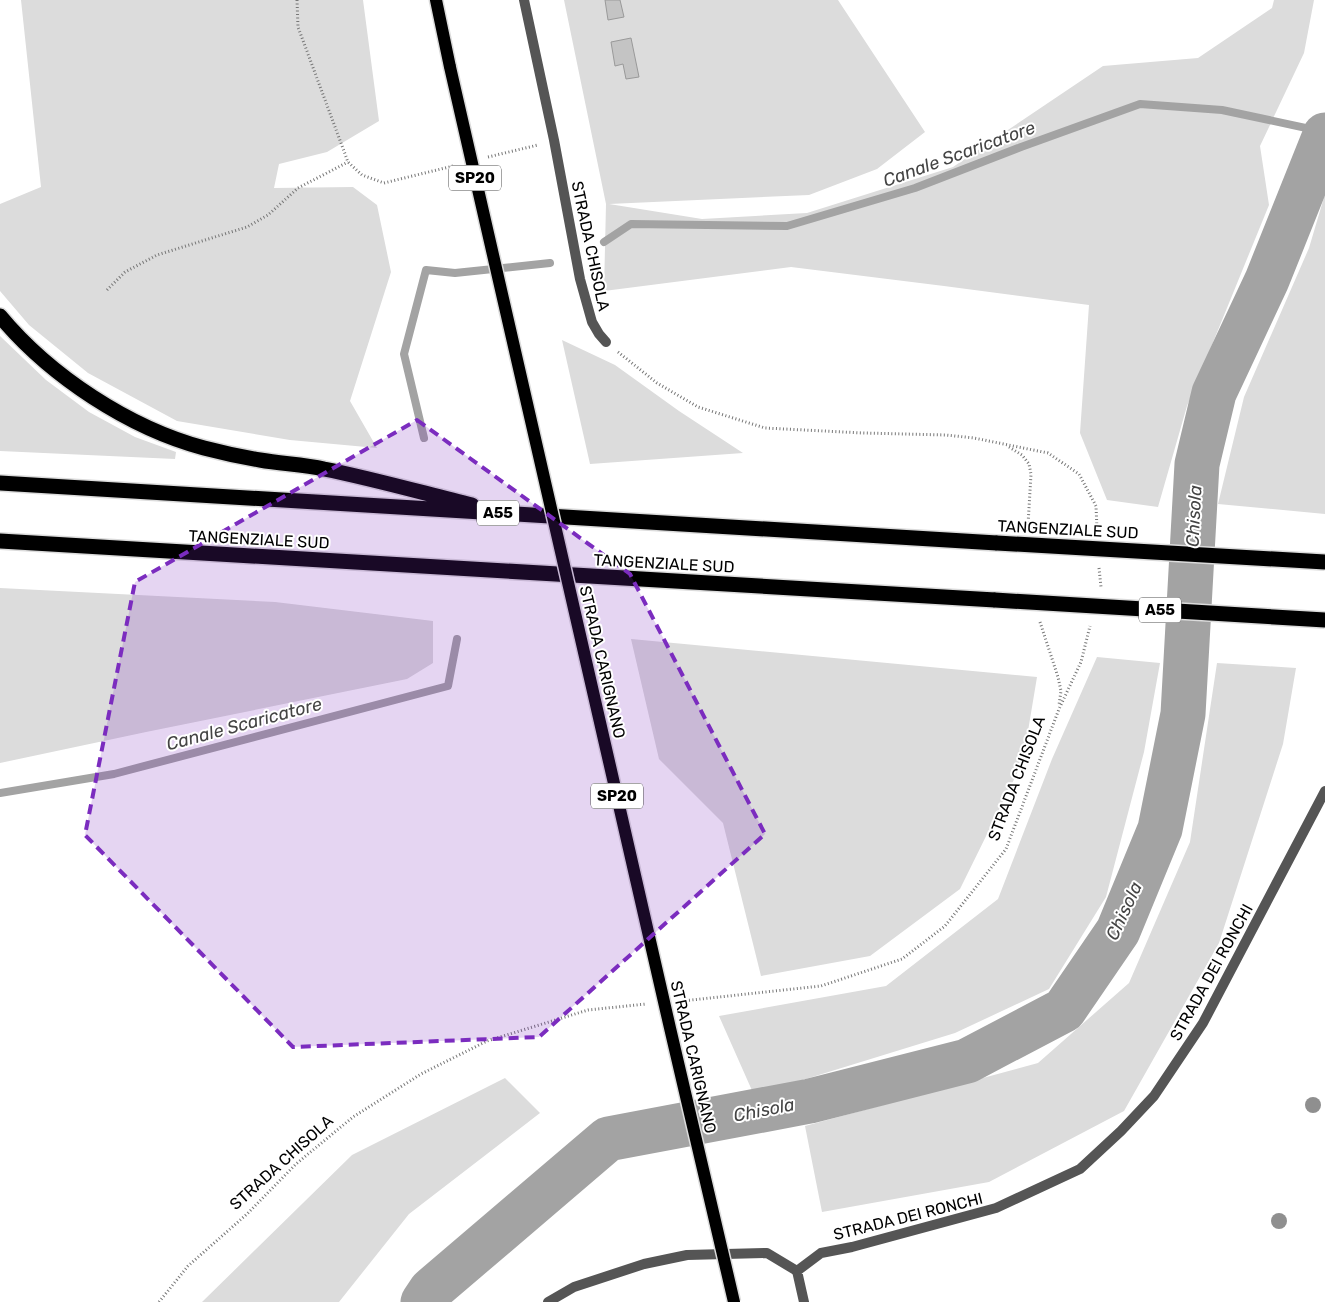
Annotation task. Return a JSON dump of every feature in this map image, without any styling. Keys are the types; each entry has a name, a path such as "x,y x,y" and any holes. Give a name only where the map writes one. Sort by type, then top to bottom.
{"highway":[{"path":"0,316 35,354 74,384 111,409 156,432 204,448 260,460 323,468 510,514"},
{"name":"TANGENZIALE SUD","path":"0,483 1325,562"},
{"name":"TANGENZIALE SUD","path":"0,541 1325,620"}],"main road":[{"name":"STRADA CARIGNANO","path":"436,0 734,1302"}],"street":[{"name":"STRADA CHISOLA","path":"524,0 554,140 580,279 592,322 606,342"},
{"name":"STRADA DEI RONCHI","path":"797,1271 821,1253 852,1247 996,1208 1080,1169 1087,1163 1122,1131 1154,1096 1203,1023 1325,791"},
{"path":"548,1302 574,1287 644,1264 686,1255 767,1253 797,1271 804,1302"}],"path":[{"path":"297,0 298,27 348,162 362,175 384,183 461,164"},
{"path":"480,159 554,140"},
{"path":"107,290 125,272 157,255 247,227 268,215 298,188 348,162"},
{"path":"606,342 657,383 698,407 765,428 946,435 974,438 1006,445 1022,455 1029,464 1031,474 1028,526"},
{"name":"STRADA CHISOLA","path":"673,1001 821,986 902,959 945,926 1006,849 1059,708 1060,691 1058,677 1040,620"},
{"name":"STRADA CHISOLA","path":"159,1302 188,1266 246,1214 296,1164 353,1118 422,1074 487,1041 542,1024 588,1010 654,1003"}],"highlighted area":[{"path":"417,420 630,574 765,834 539,1037 293,1047 85,835 135,582"}],"shaded area":[{"path":"21,0 363,0 379,121 327,152 279,164 274,188 353,187 377,205 391,272 350,401 377,448 290,440 177,421 88,373 29,325 0,291 0,204 41,187"},
{"path":"564,0 838,0 925,132 877,169 809,195 609,204 702,219 807,213 953,167 1103,66 1198,58 1272,8 1274,0 1314,0 1304,53 1260,146 1269,205 1187,406 1158,507 1107,500 1080,433 1089,305 791,267 604,291 606,204"},
{"path":"1325,194 1325,514 1218,504 1244,397 1309,248"},
{"path":"0,336 46,380 89,412 135,437 176,452 175,459 0,451"},
{"path":"562,340 615,365 679,411 743,453 590,464"},
{"path":"0,588 275,602 433,621 433,663 407,679 0,763"},
{"path":"631,639 1037,677 1023,761 960,889 870,956 761,976 723,823 659,759"},
{"path":"1097,657 1160,663 1144,752 1106,897 1049,989 955,1033 754,1095 719,1016 886,986 998,899 1052,759"},
{"path":"1217,663 1296,668 1283,744 1219,943 1124,1111 989,1182 822,1212 805,1126 1038,1063 1129,983 1190,842"},
{"path":"505,1078 540,1113 409,1214 339,1302 202,1302 352,1155"}],"building":[{"path":"605,0 620,0 624,17 608,20"},
{"path":"631,38 639,77 626,79 623,64 615,66 611,42"}],"waterway":[{"name":"Canale Scaricatore","path":"604,242 631,224 787,226 915,188 1140,104 1222,110 1325,132"},
{"name":"Chisola","path":"423,1302 431,1290 608,1139 810,1101 967,1061 1064,1010 1118,931 1160,829 1183,714 1197,464 1214,393 1267,280 1325,135"},
{"name":"Canale Scaricatore","path":"424,438 404,354 426,270 455,273 550,263"},
{"name":"Canale Scaricatore","path":"0,793 114,774 448,686 457,639"}]}
